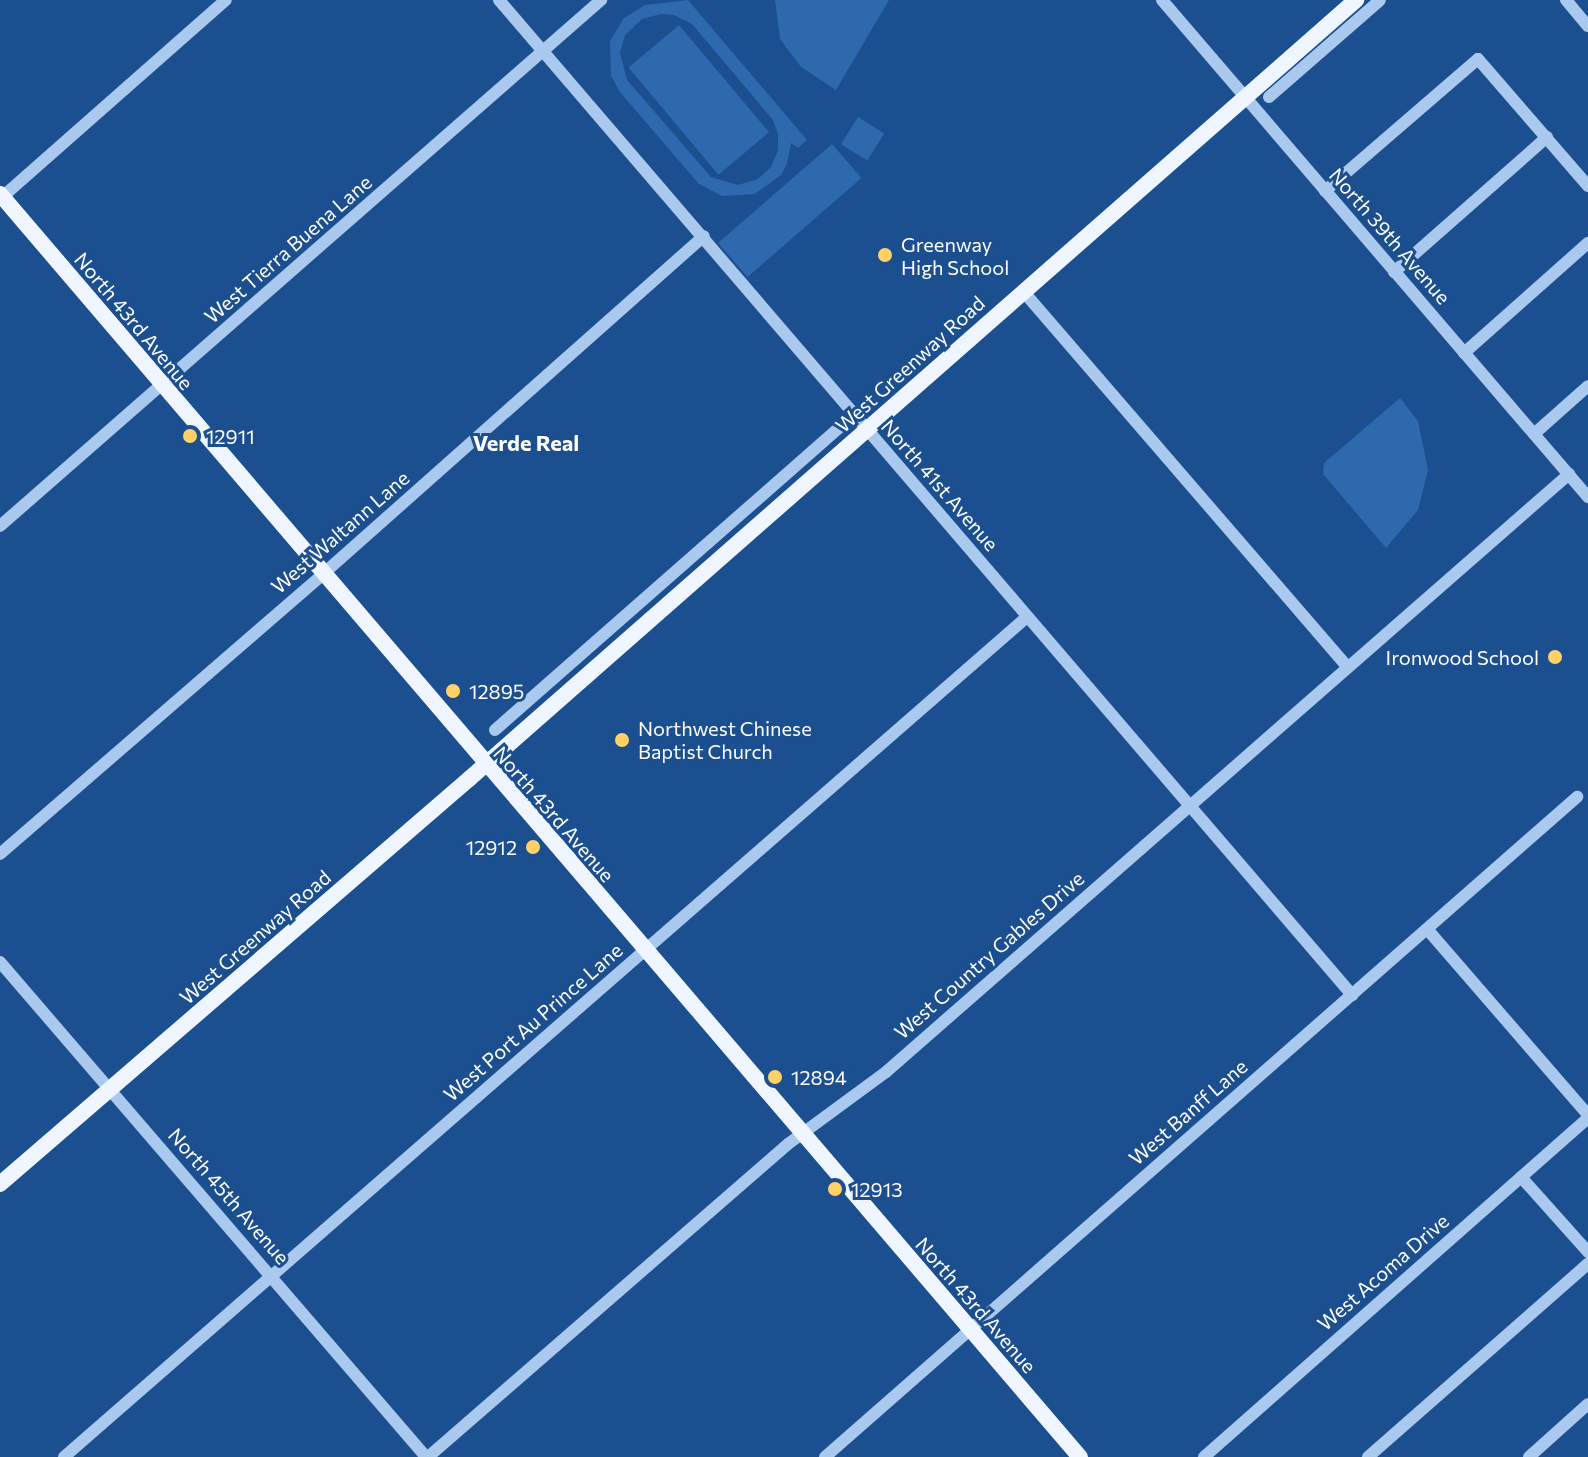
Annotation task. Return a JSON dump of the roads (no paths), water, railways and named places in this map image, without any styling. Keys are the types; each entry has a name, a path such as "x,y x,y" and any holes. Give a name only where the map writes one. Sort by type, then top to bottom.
{"main road":[{"name":"West Greenway Road","path":"0,1184 536,720 1244,98 1354,9"},
{"name":"North 43rd Avenue","path":"1,197 484,765 1080,1457"}],"street":[{"path":"1,197 226,0"},
{"name":"North 41st Avenue","path":"499,0 1352,995"},
{"name":"West Tierra Buena Lane","path":"0,526 601,0"},
{"name":"North 39th Avenue","path":"1162,0 1588,497"},
{"name":"West Greenway Road","path":"1269,97 1354,9 1380,0"},
{"path":"1566,0 1588,26"},
{"path":"1325,191 1478,59 1588,186"},
{"path":"1394,272 1547,137"},
{"name":"West Waltann Lane","path":"0,854 323,574 704,236"},
{"path":"1464,353 1588,243"},
{"path":"1023,291 1347,667"},
{"path":"1534,434 1588,386"},
{"name":"West Greenway Road","path":"495,730 854,415"},
{"name":"West Country Gables Drive","path":"427,1457 802,1134 886,1072 1569,474"},
{"name":"West Port Au Prince Lane","path":"64,1457 1027,617"},
{"path":"522,706 536,720"},
{"name":"West Banff Lane","path":"825,1457 1577,797"},
{"path":"1427,929 1588,1116"},
{"name":"North 45th Avenue","path":"0,962 427,1457"},
{"name":"West Acoma Drive","path":"1204,1457 1588,1116"},
{"path":"1521,1177 1588,1252"},
{"path":"1368,1457 1588,1264"},
{"path":"1529,1457 1588,1404"}],"place":[{"name":"Greenway High School","path":"885,255"},
{"name":"12911","path":"190,436"},
{"name":"Ironwood School","path":"1555,657"},
{"name":"12895","path":"453,691"},
{"name":"Northwest Chinese Baptist Church","path":"622,740"},
{"name":"12912","path":"533,847"},
{"name":"12894","path":"775,1077"},
{"name":"12913","path":"835,1189"}],"district":[{"name":"Verde Real","path":"526,443"}]}
